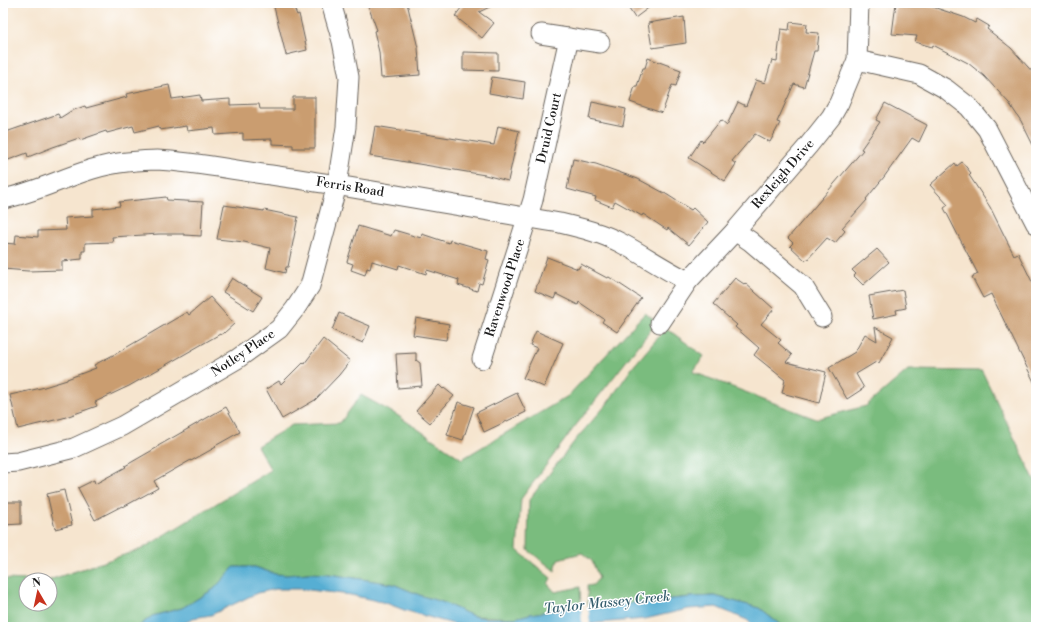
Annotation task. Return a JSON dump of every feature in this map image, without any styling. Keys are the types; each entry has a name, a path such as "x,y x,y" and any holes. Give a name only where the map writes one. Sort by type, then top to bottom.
{"street":[{"name":"Notley Place","path":"3,463 18,462 74,448 122,426 237,359 279,329 310,286 337,185 346,127 349,77 342,41 331,3"},
{"name":"Rexleigh Drive","path":"660,323 688,281 735,231 831,117 839,103 857,60 859,3"},
{"path":"541,34 600,43"},
{"name":"Druid Court","path":"528,218 569,38"},
{"path":"857,60 919,74 946,89 969,107 987,129 1036,224"},
{"name":"Ferris Road","path":"3,198 97,168 125,162 156,160 188,163 337,185 560,223 592,231 620,242 664,269 688,281"},
{"name":"Ravenwood Place","path":"482,359 528,218"},
{"path":"735,231 750,241 803,286 822,317"}],"green space":[{"path":"645,313 657,322 573,429 521,499 517,550 551,578 548,584 555,592 580,587 581,607 530,614 515,618 473,616 442,602 422,596 393,584 329,574 308,573 287,575 275,574 255,567 235,567 214,589 182,608 152,616 138,627 3,627 3,579 18,580 18,612 58,612 58,577 142,549 271,470 257,446 292,425 340,423 361,395 397,415 462,459 568,396"},
{"path":"666,328 704,356 693,372 816,419 866,406 908,370 982,371 1036,483 1036,627 783,627 759,608 715,596 588,606 587,586 593,585 599,578 592,561 582,553 558,559 555,571 528,550 529,500 577,438 607,404 632,368"}],"water":[{"path":"234,567 255,567 275,574 287,575 308,573 329,574 393,584 422,596 442,602 473,616 486,618 515,618 530,614 585,606 603,606 715,596 759,608 783,627 754,627 747,620 716,607 688,609 645,619 586,624 579,626 484,627 453,624 404,610 386,603 351,595 301,589 276,589 257,593 211,615 193,618 178,627 138,627 152,616 182,608 214,589"}],"pier":[{"path":"588,604 590,626 582,627 581,605"}],"building":[{"path":"273,3 292,3 297,15 299,14 307,50 286,55"},
{"path":"367,3 407,3 418,48 420,75 381,78 379,52 374,31 377,30"},
{"path":"465,3 498,3 479,12 494,23 482,38 455,16"},
{"path":"625,3 655,3 635,18"},
{"path":"896,3 921,3 963,17 975,23 977,19 989,26 987,29 1011,48 1036,76 1036,151 1021,121 1009,103 984,76 968,63 933,45 932,47 915,42 917,36 892,34"},
{"path":"684,17 686,43 652,48 648,23"},
{"path":"790,22 807,24 806,32 819,33 817,51 814,51 804,87 794,84 777,122 780,123 770,142 755,134 732,161 736,164 725,181 689,158 701,140 703,142 721,120 727,125 738,102 746,106 756,80 765,83 772,60 777,61 781,29 789,30"},
{"path":"463,52 498,53 498,71 463,70"},
{"path":"648,58 681,70 676,86 672,85 662,113 630,102 635,86 637,86"},
{"path":"492,77 525,82 523,99 489,93"},
{"path":"169,85 172,99 200,95 201,101 230,99 230,105 259,104 260,109 293,109 293,97 315,97 315,148 293,148 293,145 272,144 272,139 243,140 243,133 215,135 214,128 187,131 186,126 160,130 159,126 135,132 133,126 107,133 106,131 80,140 79,138 28,157 27,153 3,162 3,133 58,114 60,118 71,111 85,106 86,108 127,97 126,94"},
{"path":"592,102 626,109 623,126 589,119"},
{"path":"885,103 927,125 919,142 912,138 866,199 867,200 842,228 845,231 835,243 827,238 806,261 790,246 793,243 788,238 863,150 861,149 880,122 876,120"},
{"path":"375,126 494,145 498,126 519,131 508,181 485,175 370,156"},
{"path":"573,159 596,164 638,179 691,210 693,208 708,222 689,245 668,228 667,230 643,214 642,216 615,201 612,207 595,200 596,197 567,189"},
{"path":"962,162 971,173 969,175 990,207 1014,255 1018,253 1036,290 1036,386 991,294 983,298 972,277 978,274 944,208 948,205 930,185 955,163 957,166"},
{"path":"166,197 167,200 203,202 201,236 159,234 112,237 113,242 85,243 85,251 82,251 82,259 62,261 62,270 28,271 3,269 3,243 15,244 16,235 38,237 38,231 66,230 65,218 93,216 93,209 120,206 119,202"},
{"path":"224,205 264,210 298,217 288,267 286,267 285,273 266,268 270,248 244,242 217,239"},
{"path":"358,226 391,236 394,230 421,238 422,234 449,243 450,240 488,251 486,259 489,260 482,284 479,283 477,291 458,285 459,280 427,270 426,274 399,265 398,269 372,261 370,269 367,268 365,275 351,270 353,264 347,262"},
{"path":"877,249 889,262 863,285 854,276 856,274 852,270"},
{"path":"547,257 578,269 581,264 607,278 609,277 641,298 617,332 602,322 604,319 579,302 578,305 556,294 554,299 535,291"},
{"path":"232,278 262,297 253,311 223,292"},
{"path":"735,278 744,284 745,283 774,309 761,324 781,340 778,343 792,355 786,362 826,372 819,403 782,393 785,380 754,355 759,348 735,327 737,325 713,304"},
{"path":"903,290 906,308 896,310 897,314 873,319 869,296"},
{"path":"210,297 234,324 224,333 129,386 95,402 97,406 63,418 18,429 10,395 67,380 96,368 94,365 187,312 189,315"},
{"path":"339,313 370,326 363,343 332,330"},
{"path":"416,318 449,324 446,340 413,335"},
{"path":"875,327 893,337 879,363 876,362 856,374 864,388 847,399 829,368 855,352 865,334 877,341"},
{"path":"536,331 563,343 544,387 523,378 537,348 530,345"},
{"path":"323,339 350,361 315,400 282,419 266,389 279,381 281,384 296,369 303,363 304,364"},
{"path":"416,353 416,360 420,363 422,386 398,388 396,354"},
{"path":"439,385 454,396 430,423 416,411"},
{"path":"517,393 526,412 484,432 476,413"},
{"path":"458,402 474,407 463,440 447,435"},
{"path":"226,407 240,432 154,481 158,488 95,520 78,488 94,480 95,484"},
{"path":"64,490 72,525 55,529 47,494"},
{"path":"3,502 21,502 21,524 3,525"}],"water label":[{"name":"Taylor Massey Creek","path":"607,603"}]}
